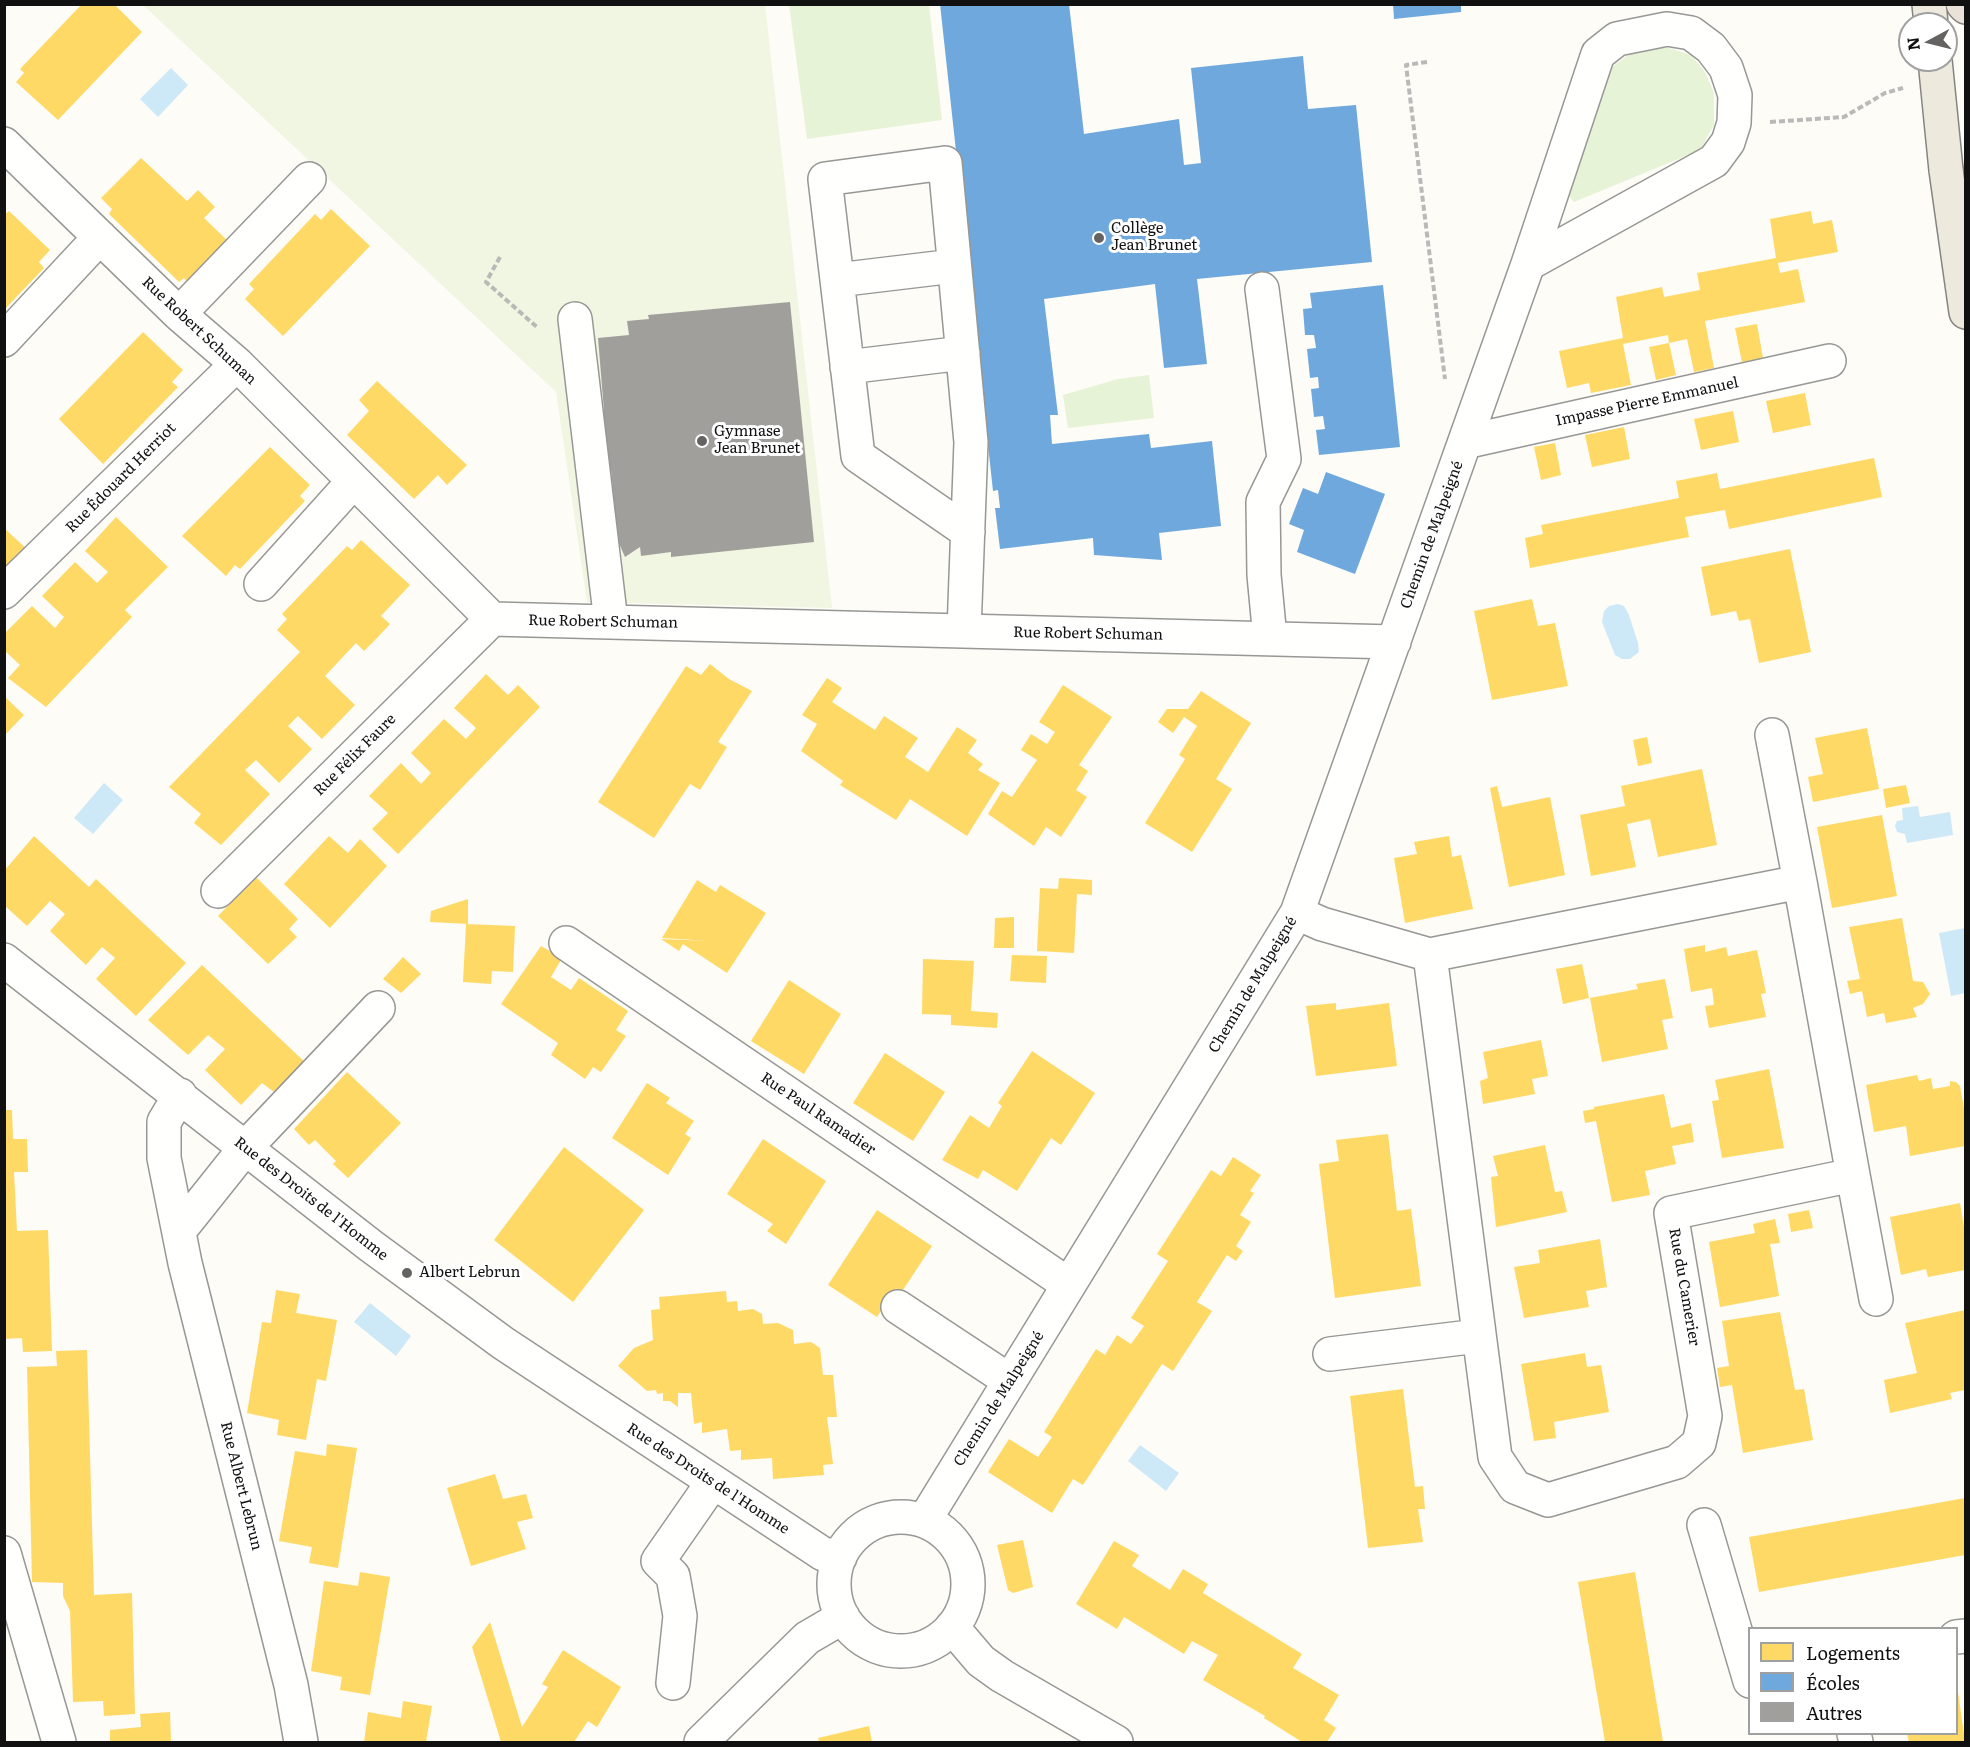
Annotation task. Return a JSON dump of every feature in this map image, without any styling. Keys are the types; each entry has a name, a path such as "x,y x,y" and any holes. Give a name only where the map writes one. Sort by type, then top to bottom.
{"main road":[{"path":"1936,72 1946,170 1965,312"}],"street":[{"name":"Chemin de Malpeigné","path":"924,1521 1297,913 1528,264 1598,54 1617,39 1667,29 1691,33 1711,48 1726,68 1734,94 1734,123 1728,142 1714,161 1528,264"},
{"name":"Rue Robert Schuman","path":"4,144 179,314 237,364 352,483 492,619 1394,642"},
{"path":"964,631 968,532 971,442 945,163 825,179 858,456 968,532"},
{"path":"179,314 309,179"},
{"path":"4,340 100,237"},
{"path":"837,280 954,266"},
{"path":"1262,290 1284,459 1263,502 1264,575 1270,638"},
{"path":"575,319 611,622"},
{"path":"848,367 963,353"},
{"name":"Impasse Pierre Emmanuel","path":"1465,442 1829,361"},
{"name":"Rue Édouard Herriot","path":"4,592 237,364"},
{"path":"261,584 352,483"},
{"name":"Rue Félix Faure","path":"218,891 492,619"},
{"path":"1772,735 1876,1299"},
{"path":"1297,913 1322,924 1430,955 1800,882"},
{"name":"Rue Paul Ramadier","path":"567,943 1069,1285"},
{"name":"Rue du Camerier","path":"1430,955 1495,1457 1515,1487 1548,1500 1677,1462 1699,1443 1705,1416 1671,1213 1853,1175"},
{"name":"Rue des Droits de l'Homme","path":"4,960 371,1246 503,1343 823,1554 840,1557"},
{"path":"179,1231 246,1147 378,1008"},
{"name":"Rue Albert Lebrun","path":"180,1095 164,1122 164,1158 179,1231 291,1685 301,1743"},
{"path":"898,1307 1010,1381"},
{"path":"1330,1354 1478,1336"},
{"path":"673,1683 680,1616 674,1576 658,1561 713,1482"},
{"path":"907,1517 924,1521 943,1532 957,1547 966,1566 968,1588 963,1609 952,1627 931,1644 904,1652 886,1650 869,1643 854,1632 843,1617 836,1598 834,1577 840,1557 848,1543 860,1531 875,1522 891,1518 907,1517"},
{"path":"1704,1525 1748,1678"},
{"path":"4,1553 59,1743"},
{"path":"701,1743 807,1638 843,1617"},
{"path":"952,1627 981,1661 1002,1676 1116,1743"}],"path":[{"path":"1426,62 1406,65 1428,256 1446,368 1444,389"},
{"path":"1734,123 1810,121 1844,117 1885,93 1907,87"},
{"path":"500,257 486,282 518,312 581,362"}],"green space":[{"path":"143,5 765,5 832,608 587,602 556,392"},
{"path":"789,5 929,5 942,120 807,139"},
{"path":"1648,48 1669,48 1691,55 1705,72 1714,93 1714,125 1700,150 1574,202 1568,195 1608,70 1628,55"},
{"path":"1149,375 1154,418 1068,428 1063,395 1118,379"}],"water":[{"path":"171,68 188,85 158,117 140,99"},
{"path":"1618,604 1624,606 1629,615 1638,643 1639,652 1630,659 1622,659 1615,655 1602,622 1604,611 1609,606"},
{"path":"104,783 123,800 93,834 74,818"},
{"path":"1918,806 1920,817 1950,812 1953,835 1907,843 1905,834 1897,832 1895,826 1897,821 1903,820 1902,808"},
{"path":"1965,928 1965,993 1951,996 1939,933"},
{"path":"370,1303 411,1336 396,1356 354,1322"},
{"path":"1140,1445 1179,1473 1166,1491 1128,1461"}],"building: Logements":[{"path":"82,4 114,4 142,32 58,120 16,82 24,73 20,69"},
{"path":"141,158 187,201 198,190 215,207 204,218 233,246 193,289 184,278 179,282 109,214 112,209 101,198"},
{"path":"331,209 370,246 283,336 245,299 254,289 249,284 315,214 321,220"},
{"path":"9,211 50,250 39,262 44,268 4,310 4,215"},
{"path":"1811,211 1813,224 1832,220 1838,252 1778,263 1780,273 1798,269 1805,302 1705,321 1714,368 1694,372 1687,339 1669,343 1668,335 1623,344 1631,385 1591,393 1589,383 1567,388 1559,351 1623,338 1616,297 1662,287 1664,297 1700,290 1697,273 1776,258 1770,219"},
{"path":"1757,324 1763,358 1742,362 1735,328"},
{"path":"143,332 183,370 172,382 178,387 103,464 59,419"},
{"path":"1669,343 1676,375 1656,380 1649,347"},
{"path":"377,381 467,465 447,485 438,475 414,499 347,435 369,411 359,400"},
{"path":"1805,393 1811,425 1773,433 1766,401"},
{"path":"1733,411 1739,442 1701,450 1694,419"},
{"path":"1624,427 1630,459 1592,467 1585,435"},
{"path":"1555,443 1561,475 1541,480 1534,447"},
{"path":"270,447 310,485 300,496 305,501 240,569 235,565 226,576 182,536"},
{"path":"1874,458 1882,497 1729,529 1725,510 1685,517 1689,537 1530,568 1525,538 1543,534 1541,525 1679,498 1676,481 1717,473 1720,489"},
{"path":"116,517 168,567 125,610 132,617 46,707 8,678 20,665 4,650 4,634 32,606 55,628 64,617 42,596 75,562 97,583 108,572 85,551"},
{"path":"4,528 30,552 4,579"},
{"path":"361,540 410,585 381,616 390,624 377,638 364,651 356,643 325,676 355,705 322,739 298,716 288,726 312,749 279,783 256,760 245,770 270,794 221,845 194,823 201,814 169,787 300,652 277,630 287,619 282,614 347,546 352,550"},
{"path":"1790,549 1811,652 1759,663 1750,619 1739,621 1736,611 1711,616 1701,567"},
{"path":"1532,599 1538,626 1555,623 1568,686 1492,700 1474,611"},
{"path":"710,664 729,679 752,691 718,742 727,747 700,790 690,784 654,838 598,802 686,666 701,675"},
{"path":"486,674 508,695 518,685 540,707 398,854 372,829 388,813 369,796 401,763 421,784 431,773 411,753 444,719 466,739 476,728 454,708"},
{"path":"827,678 842,688 832,702 875,730 884,716 918,738 905,757 928,772 957,727 977,740 968,753 983,764 978,770 1000,783 967,836 910,799 896,820 840,785 843,781 801,751 817,724 802,715"},
{"path":"1063,685 1112,717 1079,765 1088,771 1076,790 1087,797 1061,837 1046,827 1034,846 988,814 1002,791 1012,797 1037,760 1021,750 1031,734 1047,744 1055,732 1039,722"},
{"path":"1201,691 1251,723 1216,779 1232,789 1192,852 1145,823 1185,759 1179,755 1197,726 1184,717 1173,733 1158,722 1167,709 1188,709"},
{"path":"4,696 24,715 4,736"},
{"path":"1867,728 1879,789 1813,802 1808,777 1823,774 1815,738"},
{"path":"1647,737 1652,763 1638,766 1633,740"},
{"path":"1702,769 1717,845 1658,857 1650,819 1627,824 1636,867 1591,876 1580,815 1625,806 1621,786"},
{"path":"1906,785 1910,803 1886,808 1883,789"},
{"path":"1497,786 1502,807 1550,797 1565,875 1509,887 1490,788"},
{"path":"1882,815 1897,896 1832,908 1817,827"},
{"path":"34,836 89,887 96,879 186,963 136,1016 96,979 115,958 102,947 86,965 50,931 65,914 50,901 27,926 4,905 4,871"},
{"path":"329,836 348,853 360,839 387,866 330,928 284,884"},
{"path":"1449,836 1452,857 1461,855 1473,909 1405,923 1394,858 1417,854 1414,842"},
{"path":"256,877 298,919 289,929 297,937 268,964 218,916"},
{"path":"1059,878 1092,880 1092,895 1077,894 1074,953 1037,951 1040,888 1058,889"},
{"path":"697,880 716,892 720,885 766,913 727,973 683,944 679,951 661,939 710,941 662,938"},
{"path":"468,899 468,924 430,922 431,911"},
{"path":"1014,917 1014,948 994,948 995,918"},
{"path":"1902,918 1913,981 1923,982 1930,994 1923,1004 1913,1008 1917,1017 1886,1023 1884,1013 1867,1017 1862,991 1850,994 1847,981 1860,979 1849,927"},
{"path":"466,924 515,926 513,972 492,971 491,984 463,982"},
{"path":"1705,945 1705,952 1726,947 1728,956 1757,950 1766,993 1761,994 1766,1017 1709,1028 1705,1006 1714,1005 1712,988 1691,992 1684,949"},
{"path":"541,946 562,958 551,977 571,990 579,978 628,1011 616,1030 626,1036 601,1072 593,1067 585,1079 551,1055 558,1043 501,1004"},
{"path":"1012,955 1047,956 1046,983 1010,981"},
{"path":"403,957 421,974 401,993 383,979"},
{"path":"923,959 974,961 971,1011 998,1013 997,1028 951,1025 951,1015 922,1014"},
{"path":"1582,964 1589,998 1563,1004 1556,969"},
{"path":"202,965 308,1065 278,1095 262,1083 241,1105 205,1070 225,1049 208,1035 188,1055 148,1020"},
{"path":"1665,979 1673,1018 1662,1020 1668,1049 1602,1062 1590,998 1638,989 1636,984"},
{"path":"789,980 841,1014 804,1074 751,1041"},
{"path":"1336,1003 1336,1010 1389,1003 1397,1066 1316,1076 1306,1006"},
{"path":"1541,1040 1548,1076 1532,1079 1535,1094 1483,1104 1480,1081 1488,1078 1483,1052"},
{"path":"1032,1051 1095,1093 1061,1145 1051,1138 1017,1191 983,1170 978,1179 942,1160 970,1115 989,1128 1002,1106 998,1103"},
{"path":"885,1053 945,1092 913,1141 853,1103"},
{"path":"1769,1069 1784,1148 1722,1158 1712,1101 1719,1100 1715,1080"},
{"path":"347,1072 401,1123 348,1178 333,1164 336,1161 315,1140 309,1145 294,1129"},
{"path":"1917,1075 1919,1081 1931,1078 1933,1089 1950,1086 1950,1081 1960,1086 1965,1114 1965,1146 1910,1156 1906,1126 1874,1132 1866,1085"},
{"path":"647,1083 670,1098 666,1103 694,1121 685,1134 691,1138 668,1175 612,1138"},
{"path":"1664,1094 1671,1128 1691,1123 1694,1142 1672,1146 1676,1164 1645,1171 1650,1195 1612,1202 1596,1121 1585,1123 1583,1111"},
{"path":"4,1110 12,1110 13,1139 27,1139 28,1172 14,1172 17,1231 48,1230 52,1351 23,1352 22,1338 4,1339"},
{"path":"1388,1134 1397,1211 1411,1209 1421,1286 1335,1298 1319,1164 1339,1161 1336,1140"},
{"path":"763,1139 826,1181 786,1244 767,1231 773,1224 727,1194"},
{"path":"1545,1145 1555,1192 1562,1191 1567,1212 1496,1227 1491,1177 1498,1176 1493,1156"},
{"path":"564,1147 644,1210 573,1302 494,1240"},
{"path":"1233,1157 1261,1175 1250,1191 1254,1193 1240,1215 1251,1222 1236,1246 1243,1251 1236,1261 1227,1255 1197,1302 1212,1311 1173,1371 1162,1364 1083,1485 1073,1479 1052,1513 988,1472 1009,1439 1038,1457 1052,1437 1044,1432 1096,1349 1105,1355 1117,1335 1131,1344 1144,1326 1131,1318 1168,1261 1157,1254 1211,1170 1221,1176"},
{"path":"1960,1203 1965,1233 1965,1270 1928,1277 1926,1269 1901,1275 1890,1217"},
{"path":"877,1210 932,1246 901,1293 895,1289 877,1317 828,1285"},
{"path":"1809,1210 1813,1228 1791,1232 1788,1214"},
{"path":"1775,1219 1780,1243 1770,1244 1779,1296 1720,1307 1709,1242 1755,1233 1753,1224"},
{"path":"1600,1239 1607,1287 1586,1291 1589,1307 1524,1318 1514,1267 1540,1263 1538,1250"},
{"path":"276,1290 300,1294 296,1313 337,1320 326,1381 317,1379 306,1440 277,1435 279,1420 247,1413 262,1322 271,1323"},
{"path":"726,1291 727,1302 737,1301 738,1311 753,1309 762,1314 763,1324 778,1323 793,1330 794,1344 811,1342 820,1348 823,1375 833,1375 837,1417 827,1417 833,1464 823,1465 824,1475 773,1479 772,1458 741,1460 741,1450 730,1451 727,1429 702,1433 702,1422 694,1424 691,1393 678,1393 678,1407 670,1401 663,1401 663,1393 657,1394 656,1390 647,1391 618,1366 634,1348 653,1340 651,1310 660,1309 659,1297"},
{"path":"1965,1310 1965,1390 1950,1393 1952,1399 1890,1413 1884,1380 1917,1373 1905,1323"},
{"path":"1780,1312 1795,1390 1804,1389 1813,1440 1743,1453 1732,1385 1720,1387 1717,1368 1729,1366 1722,1321"},
{"path":"87,1350 94,1595 132,1593 135,1714 104,1716 103,1701 73,1702 70,1611 63,1596 63,1583 32,1582 27,1367 57,1366 56,1351"},
{"path":"1585,1353 1587,1367 1601,1365 1609,1412 1554,1422 1556,1438 1534,1441 1521,1364"},
{"path":"1403,1389 1415,1487 1423,1486 1425,1509 1418,1509 1423,1542 1368,1548 1350,1396"},
{"path":"327,1444 357,1448 338,1568 309,1563 312,1547 279,1541 295,1451 326,1456"},
{"path":"495,1474 503,1499 526,1494 533,1518 517,1522 526,1549 471,1566 447,1488"},
{"path":"1965,1498 1965,1555 1759,1592 1749,1537"},
{"path":"1023,1540 1033,1587 1013,1593 1008,1590 997,1545"},
{"path":"1114,1541 1139,1555 1132,1566 1170,1590 1183,1569 1208,1584 1203,1593 1302,1654 1293,1668 1339,1695 1324,1720 1336,1728 1327,1742 1302,1742 1264,1718 1265,1716 1203,1680 1218,1655 1192,1641 1184,1654 1124,1617 1117,1629 1076,1604"},
{"path":"360,1572 390,1577 370,1695 340,1690 342,1677 311,1671 324,1581 358,1586"},
{"path":"1635,1572 1663,1742 1605,1742 1578,1582"},
{"path":"490,1622 522,1727 548,1687 542,1684 563,1650 621,1687 597,1727 588,1721 574,1742 501,1742 472,1647"},
{"path":"1958,1692 1965,1742 1909,1742 1907,1735 1958,1735"},
{"path":"403,1701 432,1706 426,1742 364,1742 368,1712 401,1718"},
{"path":"170,1712 171,1742 110,1742 110,1730 141,1727 140,1714"},
{"path":"869,1726 872,1742 819,1742 818,1738"}],"building: Écoles":[{"path":"940,4 1069,4 1084,134 1179,119 1184,165 1201,163 1191,68 1303,56 1308,109 1356,105 1372,262 1197,279 1207,364 1164,368 1155,284 1044,299 1058,415 1050,415 1052,444 1149,434 1151,448 1212,441 1221,526 1159,533 1162,560 1094,555 1093,538 1000,549 995,508 1000,508 998,490 993,491"},
{"path":"1393,4 1461,4 1461,12 1394,19"},
{"path":"1383,285 1400,447 1319,455 1316,430 1325,429 1323,416 1314,417 1311,389 1319,388 1318,377 1310,378 1307,349 1316,348 1314,335 1305,335 1303,309 1312,308 1310,293"},
{"path":"1326,472 1385,494 1355,574 1297,552 1304,530 1289,524 1303,488 1318,494"}],"building: Autres":[{"name":"Gymnase Jean Brunet","path":"790,302 814,542 671,557 671,552 641,556 640,547 625,557 618,541 611,470 603,471 597,411 604,411 598,338 629,335 627,321 649,319 648,315"}],"place":[{"name":"Collège Jean Brunet","path":"1099,238"},
{"name":"Gymnase Jean Brunet","path":"702,441"},
{"name":"Albert Lebrun","path":"407,1273"}]}
